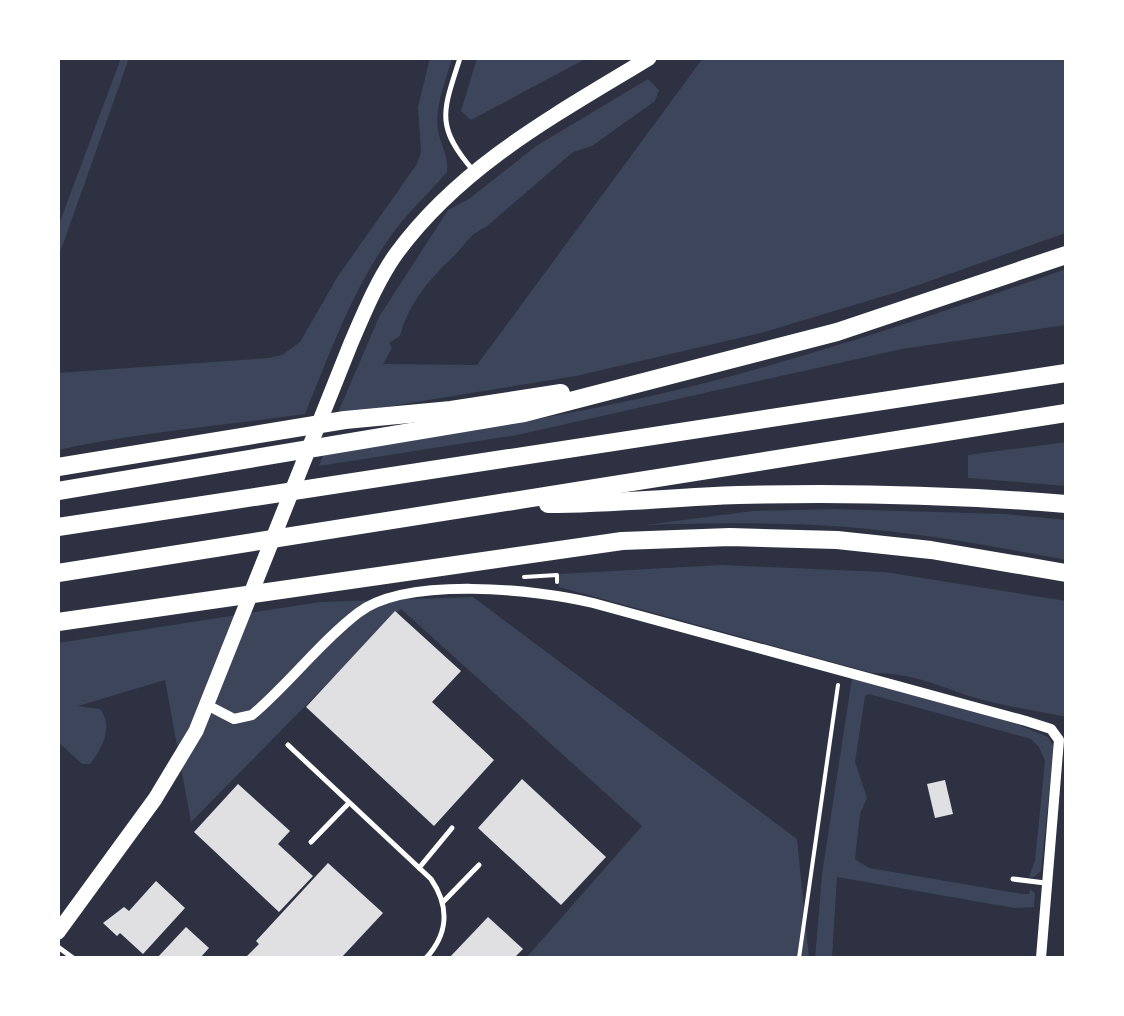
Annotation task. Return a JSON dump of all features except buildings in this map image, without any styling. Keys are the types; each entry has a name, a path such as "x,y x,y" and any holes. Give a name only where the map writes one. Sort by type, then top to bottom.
{"highway":[{"path":"58,491 524,413 837,332 1066,254"},
{"path":"58,527 1066,373"},
{"path":"58,467 328,423 451,410 640,382"},
{"path":"58,573 1066,413"},
{"path":"514,503 607,504 722,496 862,494 1066,504"},
{"path":"58,622 622,540 837,540 930,550 1066,573"}],"main road":[{"path":"58,932 155,799 196,732 335,382 371,298 397,254 474,171 525,134 649,58"}],"street":[{"path":"207,704 234,719 252,715 357,614 397,594 521,591 565,596 1026,720 1056,732 1059,749 1041,958"}],"lane":[{"path":"460,58 447,102 445,125 474,171"},
{"path":"288,745 440,892 444,930 426,958"},
{"path":"312,842 348,804"},
{"path":"419,868 452,828"},
{"path":"442,902 479,865"},
{"path":"1013,879 1045,884"},
{"path":"58,947 73,958"}],"path":[{"path":"509,580 557,575"},
{"path":"799,958 841,670"}],"shaded area":[{"path":"121,58 129,58 58,258 58,227"},
{"path":"430,58 452,58 437,122 447,172 403,220 376,258 343,323 305,414 58,450 58,373 269,358 282,355 300,342 338,276 417,164 421,152 418,107"},
{"path":"477,58 587,58 471,120 461,111"},
{"path":"703,58 1066,58 1066,233 904,290 761,333 576,376 337,415 379,317 448,210 469,199 536,146 648,79 659,90 655,101 592,146 573,152 471,237 420,293 400,336 389,343 392,348 383,364 477,365"},
{"path":"1066,269 1066,325 902,349 517,435 319,466 323,455 557,415 697,385 883,331"},
{"path":"1066,442 1066,486 968,478 968,455"},
{"path":"753,511 1005,514 1066,520 1066,560 956,540 846,527 746,523 645,525"},
{"path":"721,565 885,572 1066,601 1066,717 983,700 916,678 872,673 559,587 559,574"},
{"path":"473,597 797,839 809,958 526,958 642,826 401,609 191,822 165,680 78,706 100,709 106,723 102,744 90,764 82,764 58,742 58,643 320,602"},
{"path":"852,678 1014,723 1048,737 1054,747 1041,871 1034,877 1029,877 1035,861 1045,761 1031,739 869,694 865,696 855,762 867,798 860,814 855,859 869,868 1022,894 1029,894 1030,889 1035,893 1034,907 1014,908 837,877 832,958 815,958 822,874"}]}
